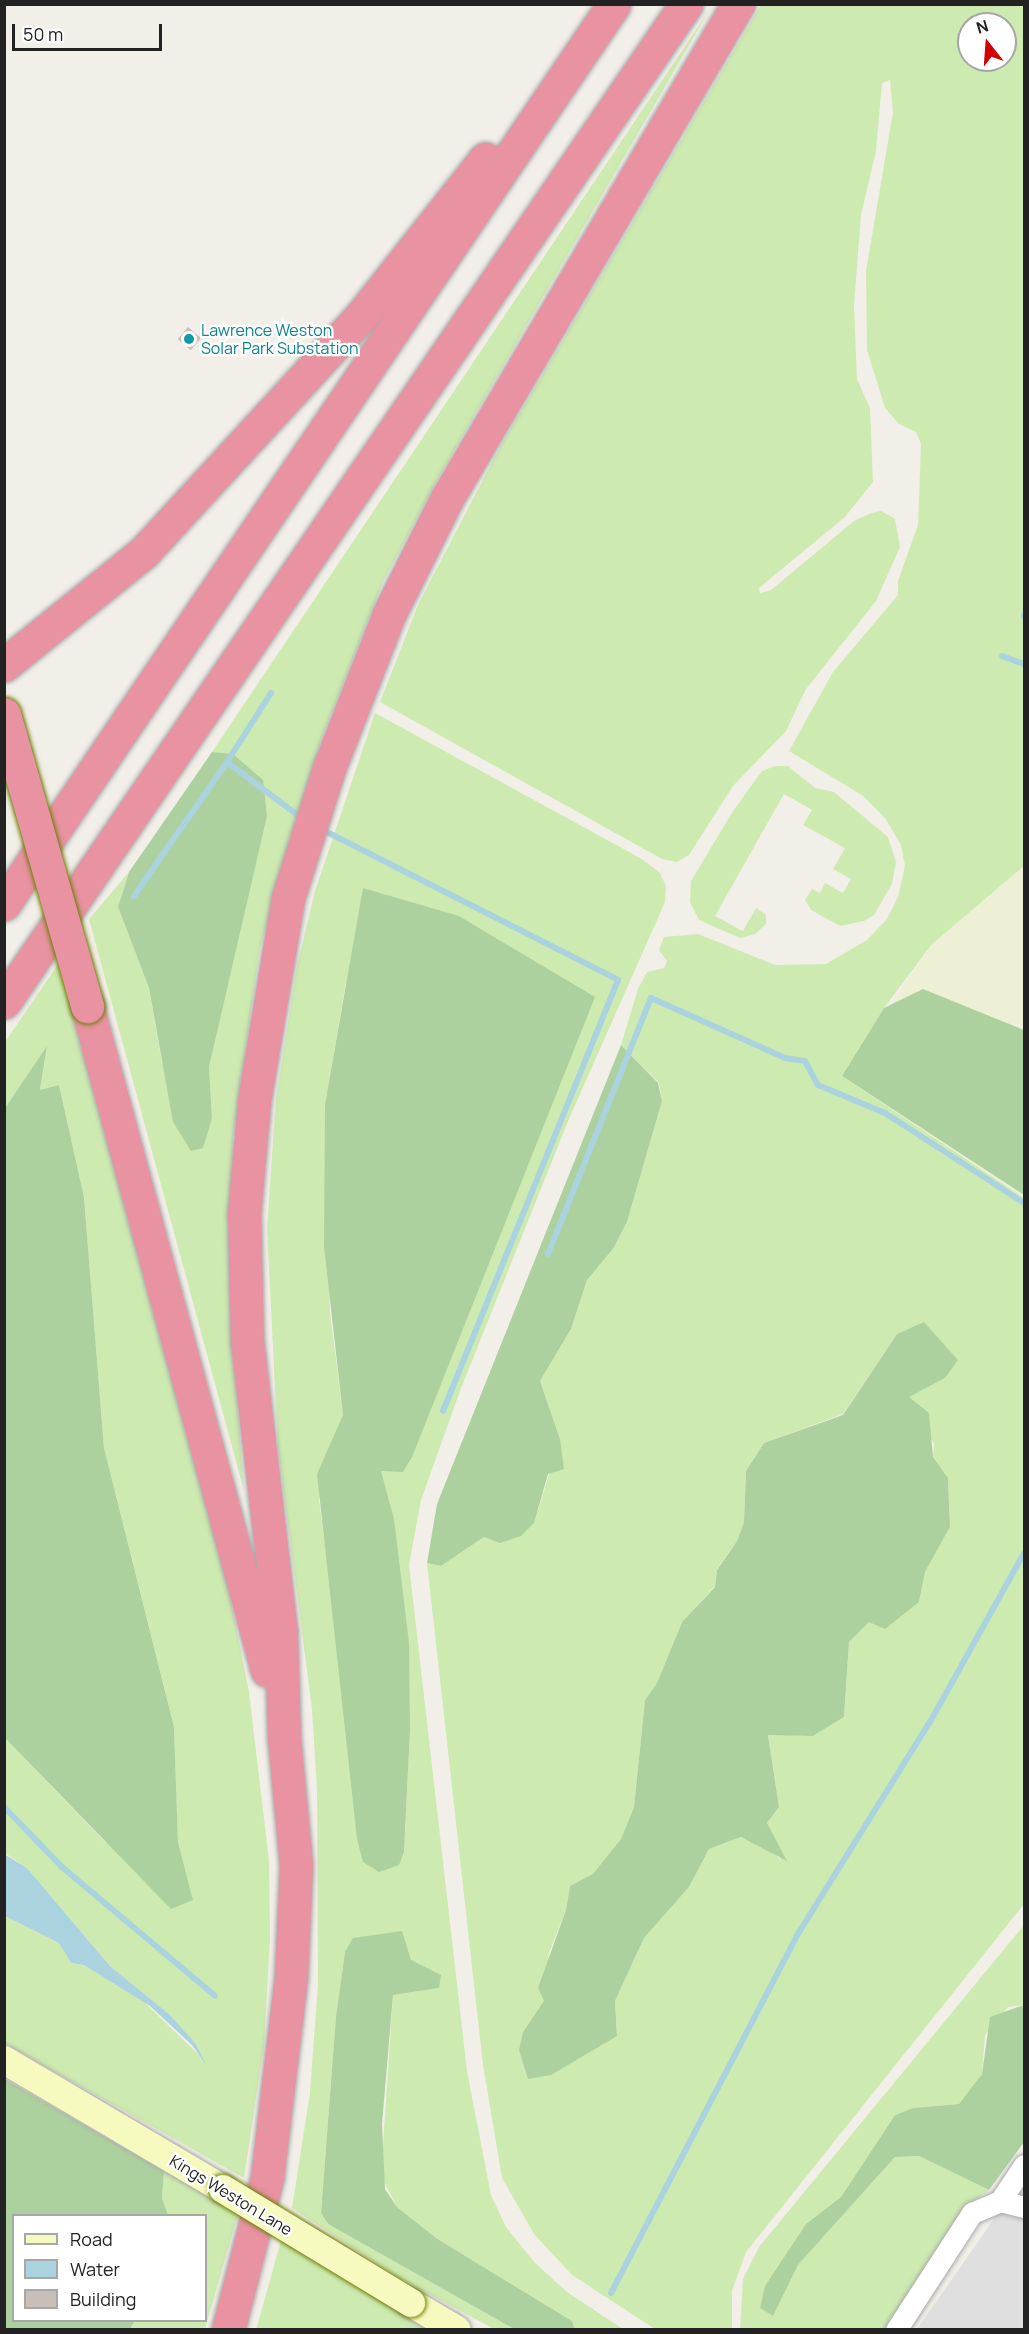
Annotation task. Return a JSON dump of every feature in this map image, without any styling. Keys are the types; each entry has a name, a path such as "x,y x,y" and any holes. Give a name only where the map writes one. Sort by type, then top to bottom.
{"highway":[{"path":"4,665 144,552 354,324 607,4"},
{"path":"4,904 614,4"},
{"path":"4,1002 686,4"},
{"path":"228,2330 267,2178 291,1976 296,1866 284,1738 281,1634 247,1342 244,1214 254,1101 288,898 329,768 389,614 446,500 738,4"},
{"path":"4,714 87,1006 284,1738"}],"street":[{"name":"Kings Weston Lane","path":"4,2060 457,2330"},
{"path":"896,2330 969,2216 1000,2201 1024,2165"},
{"path":"1000,2201 1024,2207"}],"shaded area":[{"path":"1024,2176 1024,2329 917,2329"}],"green space":[{"path":"761,5 1024,5 1024,866 932,944 884,1008 842,1076 1024,1198 1024,1904 746,2252 732,2291 732,2329 655,2329 572,2275 534,2234 502,2178 483,2065 427,1563 441,1566 484,1537 534,1523 560,1439 540,1381 571,1329 587,1280 613,1249 627,1222 662,1101 659,1083 621,1045 638,989 647,972 664,968 667,961 659,950 664,937 698,934 775,965 826,964 867,940 887,919 898,897 905,866 901,845 885,818 863,796 789,751 833,672 898,595 898,581 918,525 921,444 916,432 899,424 885,408 867,350 866,271 893,112 890,80 882,83 876,151 861,215 854,305 857,379 870,408 873,482 845,517 759,588 760,593 771,590 854,521 871,513 881,511 895,519 900,547 876,601 806,689 786,731 733,786 689,855 677,862 662,859 380,702 418,605 500,447","holes":["924,1323 945,1378 908,1397 934,1444 933,1457 948,1478 950,1527 925,1572 919,1602 869,1621 849,1642 844,1717 813,1736 768,1734 779,1807 767,1823 781,1861 771,1849 741,1837 709,1849 689,1887 644,1938 615,2001 617,2036 523,2032 545,2001 549,1953 566,1910 570,1886 593,1875 621,1839 634,1807 645,1700 657,1683 682,1622 715,1586 717,1569 737,1541 744,1522 746,1471 764,1443 843,1414 897,1334"]},
{"path":"710,9 438,478 383,582 321,740 260,948 233,1138 231,1318 244,1491 89,919 129,872 118,907 149,988 162,1063 212,1118 209,1067 229,975 233,754 212,752"},
{"path":"375,713 642,859 660,873 666,886 665,902 569,1119 460,1391 421,1500 409,1565 467,2071 491,2195 506,2227 535,2263 567,2292 623,2329 575,2329 572,2321 436,2238 397,2207 381,2176 393,1995 439,1988 345,1952 336,2016 321,2213 328,2224 514,2329 494,2329 398,2277 292,2208 310,2093 318,1984 317,1790 312,1709 278,1447 267,1229 276,1098 297,966 315,891","holes":["346,982 386,1468 381,1471 381,1484 389,1499 410,1731 404,1852 333,1609 319,1499 343,1415 330,1312 325,1104"]},
{"path":"212,752 233,754 263,780 267,816 209,1067 212,1118 203,1148 191,1151 173,1122 149,988 118,907 129,872"},
{"path":"775,766 788,766 815,788 834,792 888,837 896,862 892,884 874,915 864,921 840,926 811,910 805,900 812,889 820,893 825,883 843,893 851,879 833,869 845,848 803,825 812,810 784,794 715,916 743,931 756,908 766,915 766,924 755,934 740,938 699,920 690,902 691,881 733,811 762,771"},
{"path":"1024,866 1024,1198 842,1076 932,944"},
{"path":"363,888 459,916 595,997 412,1457 403,1472 381,1471 394,1519 409,1643 410,1731 404,1852 399,1865 379,1872 363,1862 357,1839 317,1474 343,1415 324,1247 325,1104"},
{"path":"61,960 229,1591 249,1692 269,1861 270,1938 264,2045 244,2178 5,2044 5,1916 59,1943 71,1963 84,1965 142,2000 198,2054 199,2050 169,2014 110,1966 27,1868 5,1853 5,1738 104,1841 193,1900 178,1842 174,1727 104,1448 84,1197 59,1085 40,1091 47,1047 5,1108 5,1042"},
{"path":"923,989 1024,1030 1024,1195 842,1076 884,1008"},
{"path":"621,1045 658,1083 662,1101 627,1222 613,1249 587,1280 571,1329 540,1381 560,1439 564,1469 548,1474 534,1523 521,1536 500,1543 484,1537 441,1566 427,1563 437,1504"},
{"path":"47,1046 40,1090 59,1085 84,1197 104,1448 174,1727 178,1842 193,1900 171,1909 5,1738 5,1108"},
{"path":"924,1322 958,1360 945,1378 909,1397 929,1413 933,1457 948,1478 950,1527 925,1572 919,1602 885,1629 869,1622 849,1642 844,1717 813,1736 768,1735 779,1807 767,1823 787,1861 741,1837 709,1849 689,1887 644,1938 615,2001 617,2036 551,2075 528,2079 519,2050 523,2032 544,2001 538,1988 566,1910 570,1886 593,1874 621,1839 634,1807 645,1700 657,1683 682,1622 715,1587 717,1570 737,1541 744,1522 746,1471 764,1443 843,1415 897,1334"},
{"path":"1024,1925 1024,2005 1008,2007 985,2035 982,2074 971,2093 959,2104 913,2108 895,2115 841,2197 806,2224 766,2286 760,2308 773,2315 798,2265 895,2157 919,2156 989,2190 962,2209 886,2329 740,2330 743,2279 759,2247"},
{"path":"402,1931 411,1960 441,1975 439,1988 393,1995 382,2124 385,2189 397,2207 436,2238 572,2321 575,2329 514,2329 328,2224 321,2213 336,2016 345,1952 353,1938"},
{"path":"1024,2005 1024,2142 989,2190 919,2156 895,2157 798,2265 773,2316 760,2308 765,2286 806,2224 841,2197 895,2115 913,2108 959,2104 982,2074 990,2017"},
{"path":"5,2079 164,2171 162,2198 168,2214 12,2214 12,2322 134,2322 130,2329 5,2329"},
{"path":"164,2171 239,2211 205,2329 130,2330 134,2322 207,2322 207,2214 168,2214 162,2198"},
{"path":"282,2237 435,2330 256,2330"}],"water":[{"path":"4,1854 27,1868 110,1966 169,2014 195,2043 207,2066 192,2045 150,2006 84,1965 71,1963 59,1943 5,1916"}],"building":[{"name":"Lawrence Weston Solar Park Substation","path":"188,327 201,338 191,350 178,339"}],"waterway":[{"path":"1002,656 1024,664"},
{"path":"227,762 271,693"},
{"path":"134,896 227,762 303,819"},
{"path":"319,828 618,980 443,1411"},
{"path":"548,1254 651,998 785,1058 805,1061 818,1085 885,1113 1024,1203"},
{"path":"611,2293 796,1937 930,1722 1024,1553"},
{"path":"4,1807 62,1867 215,1996"}],"place":[{"name":"Lawrence Weston Solar Park Substation","path":"189,339"}]}
